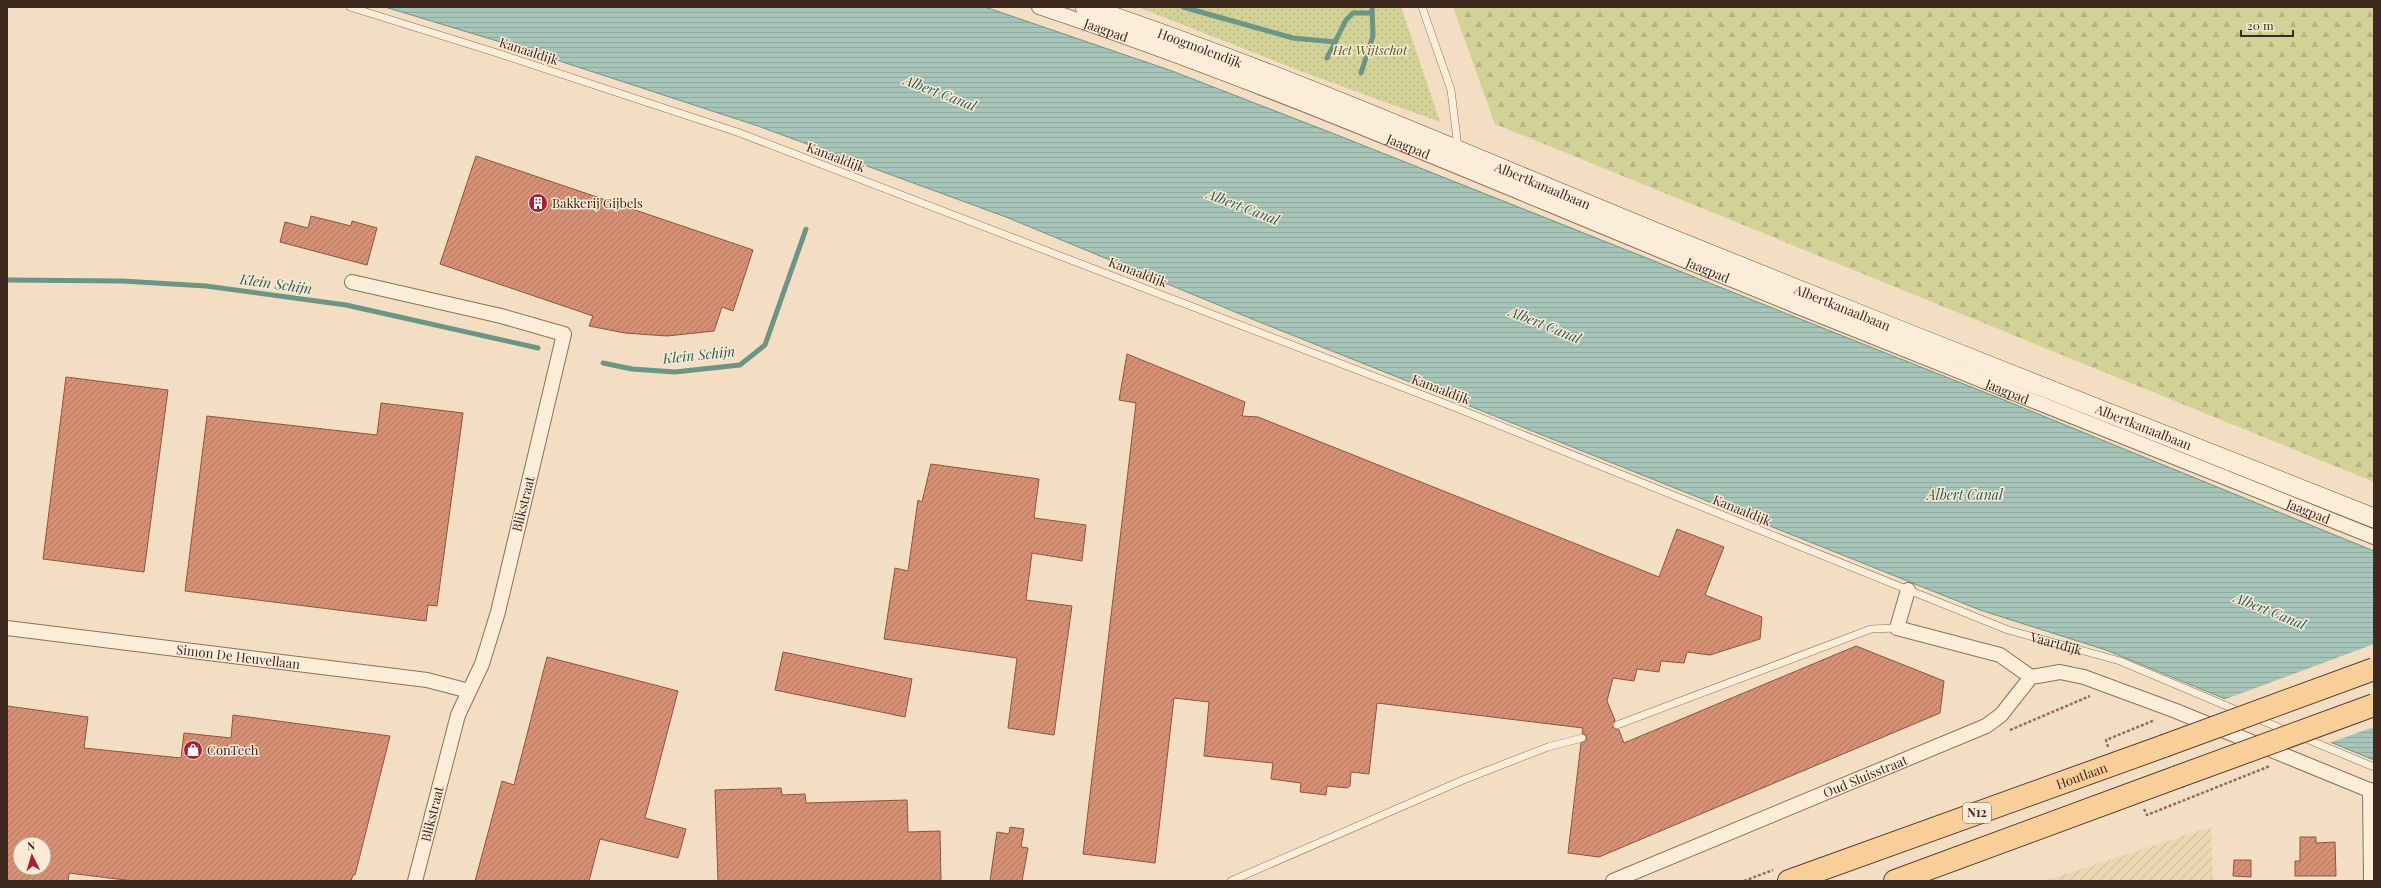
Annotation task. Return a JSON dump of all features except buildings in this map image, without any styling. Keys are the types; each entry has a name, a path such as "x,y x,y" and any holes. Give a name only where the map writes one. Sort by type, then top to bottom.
{"main road":[{"name":"Houtlaan","path":"1789,881 2374,669"},
{"path":"1895,881 2374,705"}],"street":[{"name":"Jaagpad","path":"1039,7 1180,56 1309,106 1936,364 2374,537"},
{"name":"Hoogmolendijk","path":"1085,7 1186,43 1314,93"},
{"name":"Albertkanaalbaan","path":"1314,93 1911,336 2374,518"},
{"name":"Blikstraat","path":"352,282 502,316 564,334 498,612 482,664 458,715 415,881"},
{"path":"1908,590 1897,628 2000,655 2030,677 2060,672 2103,684 2372,791 2371,881"},
{"name":"Simon De Heuvellaan","path":"7,628 427,680 469,691"},
{"name":"Oud Sluisstraat","path":"1614,881 1986,726 2001,715 2030,677"}],"lane":[{"name":"Kanaaldijk","path":"350,7 494,52 737,132 1439,402 1908,590"},
{"path":"1422,7 1450,90 1459,152"},
{"name":"Vaartdijk","path":"1908,590 2008,630 2120,661 2374,767"},
{"path":"1617,725 1871,629 1897,628"},
{"path":"1231,881 1463,780 1548,747 1582,738"}],"path":[{"path":"2108,747 2106,740 2154,720"},
{"path":"2147,815 2290,758"}],"shaded area":[{"path":"2211,827 2213,881 2044,881"}],"green space":[{"name":"Het Wijtschot","path":"1138,7 1401,7 1440,122 1311,75"},
{"path":"1453,7 2374,7 2374,482 1495,124"}],"water":[{"name":"Albert Canal","path":"385,7 985,7 1172,71 2004,400 2374,551 2374,760 2106,650 1980,610 1257,321 1006,217 758,126 517,47"}],"pier":[{"path":"2374,644 2374,727 2329,743 2223,700"}],"waterway":[{"name":"Klein Schijn","path":"1183,7 1293,38 1335,42"},
{"path":"1361,73 1373,36 1372,7"},
{"name":"Klein Schijn","path":"1327,58 1346,20 1353,13 1371,13"},
{"name":"Klein Schijn","path":"603,363 632,369 675,372 740,365 765,345 806,229"},
{"name":"Klein Schijn","path":"7,280 122,281 206,286 346,305 538,348"}],"place":[{"name":"Bakkerij Gijbels","path":"538,203"},
{"name":"ConTech","path":"193,750"}]}
